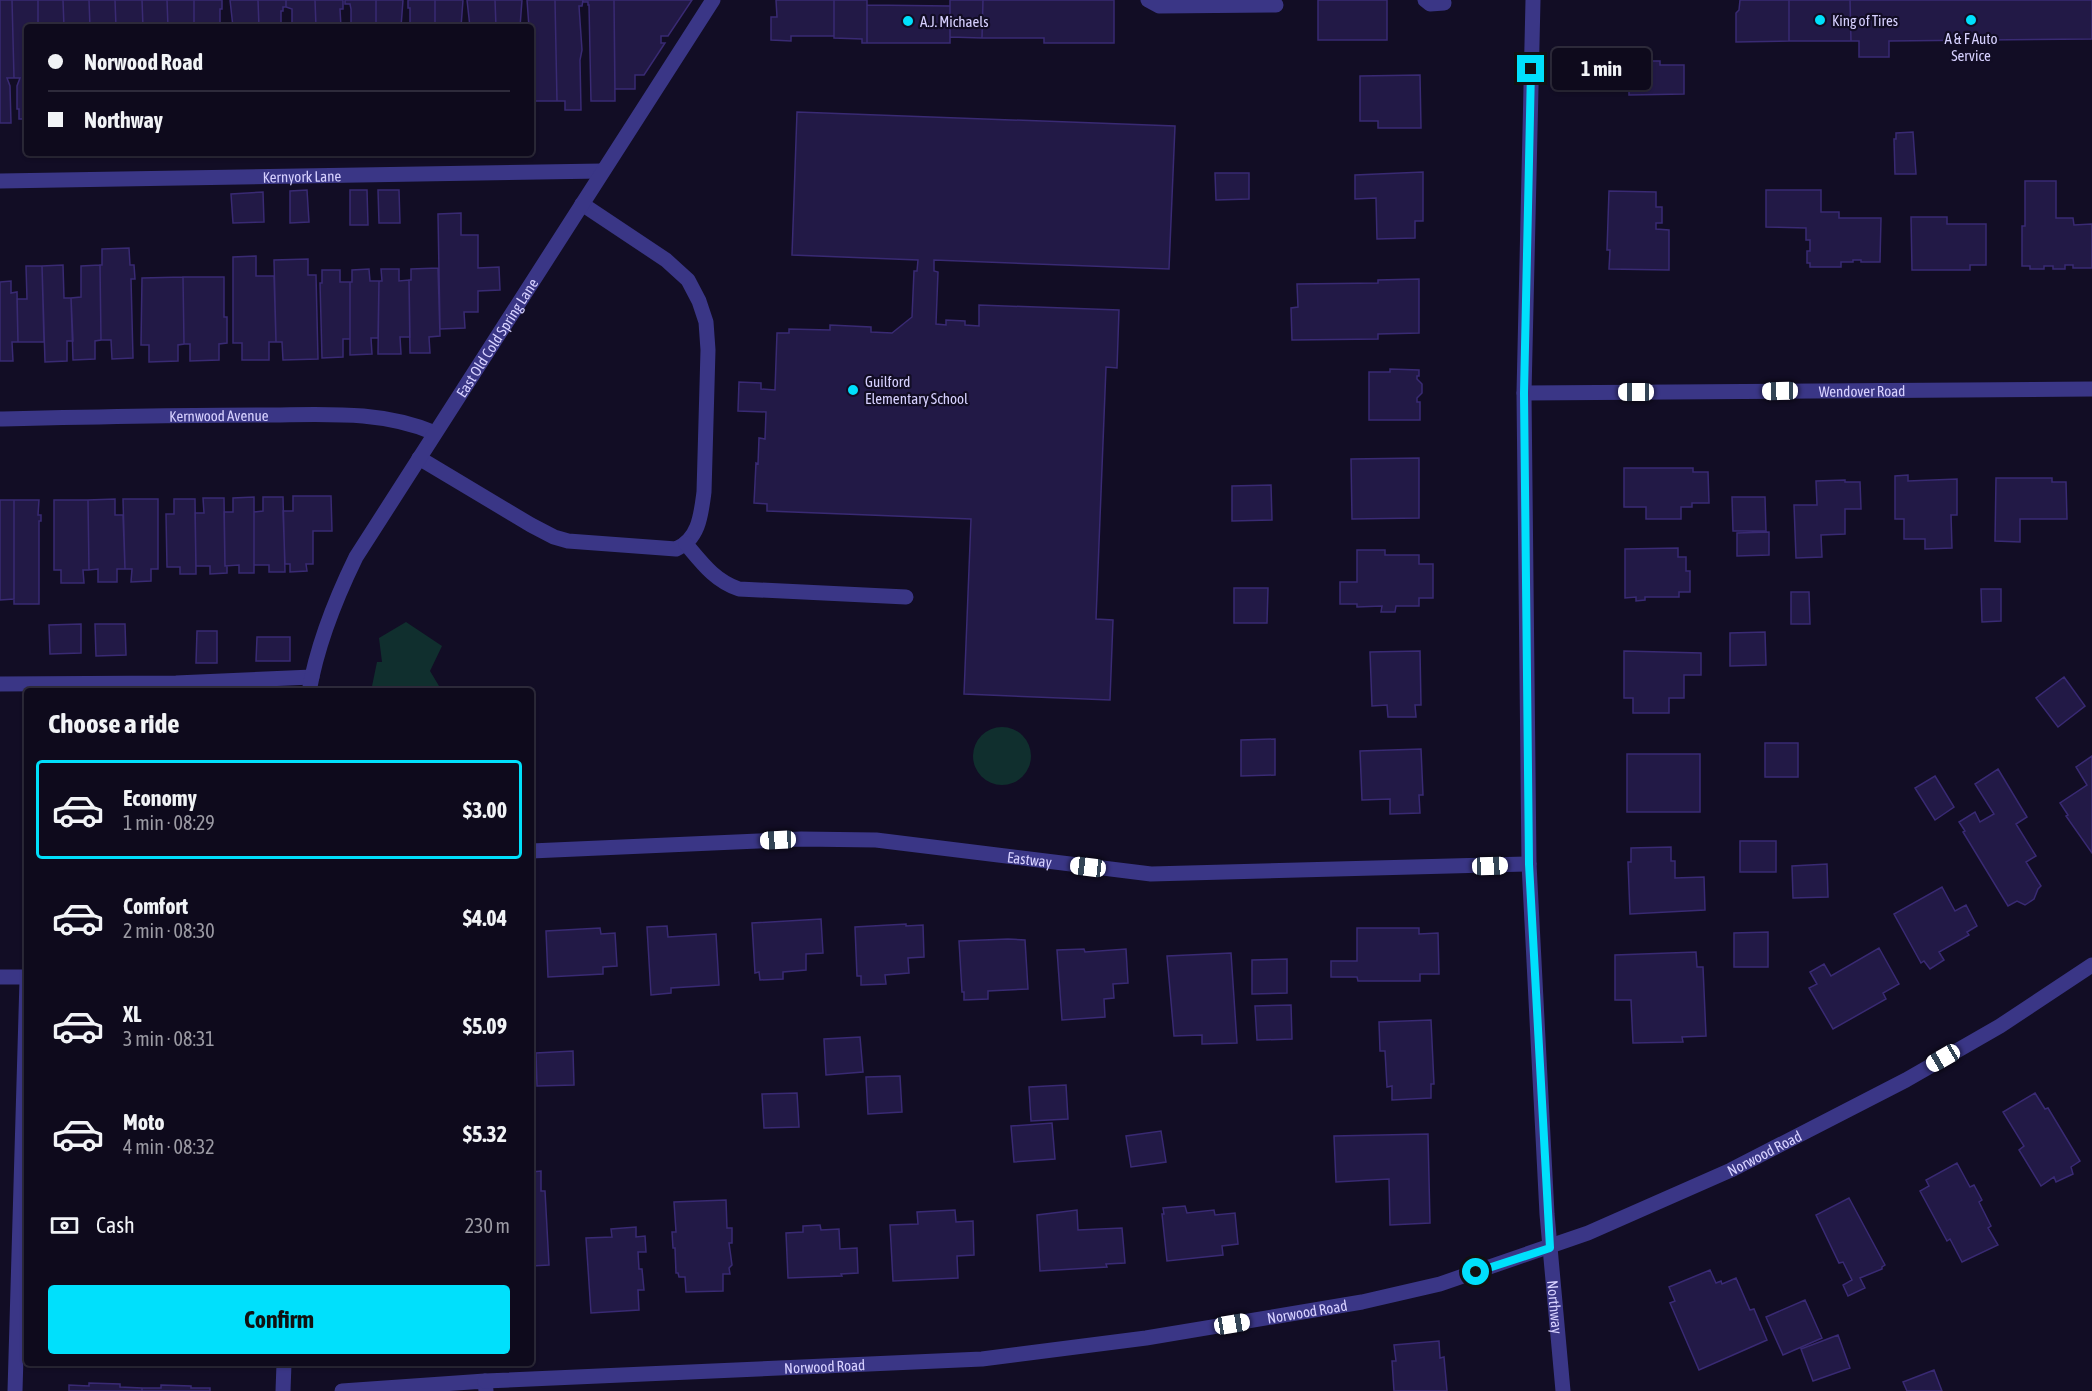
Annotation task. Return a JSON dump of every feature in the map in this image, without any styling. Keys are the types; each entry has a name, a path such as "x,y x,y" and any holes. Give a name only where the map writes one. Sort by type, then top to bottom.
{"street":[{"name":"East Old Cold Spring Lane","path":"310,684 339,592 356,557 713,0"},
{"path":"1148,0 1159,6 1276,5"},
{"path":"1425,0 1430,4 1444,3"},
{"name":"Northway","path":"1533,0 1524,393 1529,864 1550,1248 1563,1391"},
{"name":"Kernyork Lane","path":"0,181 602,171"},
{"path":"419,458 554,537 583,544 676,549 686,544 695,533 702,515 705,492 708,350 706,322 699,301 688,280 666,260 582,204"},
{"name":"Wendover Road","path":"1524,393 2092,389"},
{"name":"Kernwood Avenue","path":"0,419 200,415 369,416 414,424 435,433"},
{"path":"686,544 714,576 739,589 906,597"},
{"path":"0,684 310,684"},
{"name":"Eastway","path":"534,851 801,838 908,843 1151,874 1529,864"},
{"name":"Norwood Road","path":"342,1391 485,1386 994,1358 1146,1338 1362,1302 1440,1284 1550,1248 1731,1170 1906,1080 2000,1026 2092,965"},
{"path":"0,977 24,978"},
{"path":"15,1391 24,1081"},
{"path":"283,1391 284,1366"}],"green space":[{"path":"406,622 442,646 430,671 440,688 372,688 377,662 382,662 379,638"},
{"path":"1002,727 1013,729 1026,740 1031,756 1029,767 1018,780 1002,785 991,783 978,772 973,756 975,745 986,732"}],"building":[{"path":"0,0 12,0 14,78 7,78 10,86 11,123 0,123"},
{"path":"12,0 38,0 38,24 24,24 24,119 19,119 19,109 17,109 17,86 20,78 14,78"},
{"path":"38,0 63,0 64,24 38,24"},
{"path":"63,0 89,0 90,24 64,24"},
{"path":"89,0 115,0 116,24 90,24"},
{"path":"115,0 142,0 143,24 116,24"},
{"path":"142,0 167,0 168,24 143,24"},
{"path":"167,0 194,0 194,24 168,24"},
{"path":"194,0 222,0 220,24 194,24"},
{"path":"230,0 258,0 259,24 233,24"},
{"path":"258,0 286,0 286,7 283,7 281,11 281,24 259,24"},
{"path":"286,0 315,0 316,24 292,24 292,9 286,7"},
{"path":"315,0 343,0 343,9 340,9 341,24 316,24"},
{"path":"345,0 376,0 376,24 351,24 350,4 345,4"},
{"path":"376,0 403,0 401,24 376,24"},
{"path":"408,0 435,0 435,24 410,24 410,8 408,8"},
{"path":"435,0 463,0 461,24 435,24"},
{"path":"467,0 495,0 496,24 470,24"},
{"path":"495,0 522,0 520,24 496,24"},
{"path":"527,0 555,0 557,101 534,101 534,24 529,24"},
{"path":"555,0 583,0 582,6 579,6 582,50 580,60 581,110 565,110 565,101 557,101"},
{"path":"583,0 614,0 615,101 591,101 589,5"},
{"path":"614,0 692,0 668,36 661,36 661,43 665,43 644,75 635,75 635,89 615,89"},
{"path":"776,0 834,0 834,36 791,36 791,41 771,40 771,17 777,17"},
{"path":"834,0 867,0 867,43 862,43 862,39 834,38"},
{"path":"950,0 983,0 982,38 950,37"},
{"path":"983,0 1114,0 1114,43 1044,43 1044,38 982,38"},
{"path":"1318,0 1387,0 1387,40 1318,40"},
{"path":"1740,0 1789,0 1789,41 1736,42 1736,13 1739,10"},
{"name":"King of Tires","path":"1789,0 1850,0 1851,41 1789,41"},
{"name":"A & F Auto Service","path":"1850,0 2092,0 2092,39 1889,41 1889,57 1859,57 1859,41 1851,41"},
{"name":"A.J. Michaels","path":"867,5 950,6 950,43 867,43"},
{"path":"1629,61 1660,61 1660,65 1684,65 1684,94 1629,95"},
{"path":"1420,75 1421,128 1378,128 1378,121 1360,121 1360,76"},
{"path":"797,112 1175,126 1169,269 934,260 934,271 938,272 936,324 946,325 946,320 965,321 965,325 979,326 979,305 1119,310 1117,368 1106,367 1096,619 1113,620 1110,700 964,694 971,519 767,511 767,504 754,503 759,438 765,439 766,412 738,411 739,382 761,383 761,389 775,390 777,333 789,333 789,329 830,330 830,325 871,327 871,332 892,333 912,317 914,271 917,271 918,260 792,255"},
{"path":"1913,132 1916,174 1895,174 1894,139 1896,139 1896,133"},
{"path":"1423,172 1423,221 1415,221 1415,238 1377,239 1376,198 1355,199 1355,175"},
{"path":"1215,173 1249,173 1249,199 1216,200"},
{"path":"2025,181 2056,181 2056,218 2073,218 2074,225 2092,224 2092,268 2073,268 2073,265 2065,265 2065,269 2044,266 2044,269 2030,269 2030,266 2022,266"},
{"path":"307,190 309,222 290,223 290,191"},
{"path":"350,190 367,190 368,225 350,225"},
{"path":"378,190 399,190 400,223 379,223"},
{"path":"1766,190 1821,190 1821,212 1839,212 1839,218 1881,218 1880,262 1853,260 1853,262 1841,262 1841,267 1810,267 1810,263 1807,263 1807,251 1810,251 1810,240 1806,240 1806,228 1766,227"},
{"path":"1609,191 1656,192 1656,207 1662,207 1662,223 1656,223 1656,229 1669,230 1669,270 1609,269 1610,250 1607,250"},
{"path":"263,192 264,222 233,223 231,194"},
{"path":"461,213 461,235 478,235 478,268 499,267 500,290 478,291 478,312 464,312 465,328 440,329 438,214"},
{"path":"1911,217 1947,217 1947,224 1986,224 1986,265 1970,265 1970,270 1912,270"},
{"path":"129,248 130,265 134,265 135,279 131,279 133,358 112,359 111,340 101,340 100,265 102,265 102,249"},
{"path":"256,256 256,276 274,276 276,342 269,342 269,360 242,360 242,343 233,343 233,257"},
{"path":"308,259 308,275 316,275 318,359 283,360 282,342 276,342 274,260"},
{"path":"63,265 64,298 71,298 73,341 67,341 67,361 45,362 42,266"},
{"path":"100,265 101,340 95,341 95,359 73,360 71,298 81,297 81,266"},
{"path":"26,266 42,266 44,342 18,342 17,299 27,299"},
{"path":"438,268 440,336 429,337 430,353 410,353 409,280 411,280 411,269"},
{"path":"369,269 370,281 379,281 378,338 371,338 372,354 350,355 352,270"},
{"path":"381,269 399,269 399,281 409,280 410,337 400,337 401,354 378,354"},
{"path":"322,270 340,270 340,282 350,282 350,339 343,339 343,357 322,358 320,283 322,283"},
{"path":"183,277 184,344 178,345 178,361 149,362 149,345 141,345 142,278"},
{"path":"183,277 224,277 224,317 227,317 227,343 219,344 219,360 190,361 190,344 184,344"},
{"path":"1419,279 1419,333 1378,334 1378,339 1292,340 1291,308 1298,307 1297,284 1378,283 1378,280"},
{"path":"11,281 11,293 17,292 18,342 12,342 13,361 0,361 0,282"},
{"path":"1390,369 1419,370 1417,379 1422,384 1422,393 1417,398 1417,402 1420,402 1420,420 1369,420 1369,372 1390,372"},
{"path":"1419,458 1419,518 1352,519 1351,459"},
{"path":"1624,468 1693,468 1693,472 1708,472 1709,503 1692,503 1692,507 1681,507 1681,519 1646,519 1646,507 1624,507"},
{"path":"1908,475 1908,481 1957,479 1957,515 1951,515 1952,548 1925,549 1925,539 1904,539 1904,519 1895,519 1895,476"},
{"path":"1996,478 2052,478 2052,482 2066,482 2067,519 2020,519 2020,542 1995,541"},
{"path":"1845,480 1845,482 1860,482 1861,509 1845,509 1845,534 1821,535 1822,557 1796,558 1794,505 1817,505 1816,481"},
{"path":"1271,485 1272,520 1232,521 1232,486"},
{"path":"293,496 331,496 332,531 313,531 313,564 306,564 307,571 290,572 290,564 285,564 283,511 293,511"},
{"path":"254,497 254,573 239,573 239,565 225,566 224,512 233,512 233,498"},
{"path":"263,497 283,497 285,572 269,572 269,565 254,565 254,512 263,511"},
{"path":"1732,497 1765,497 1766,531 1733,531"},
{"path":"203,498 224,498 227,573 210,574 210,566 196,566 195,513 204,513"},
{"path":"115,499 115,515 123,515 125,569 117,569 117,582 98,582 98,569 89,570 88,500"},
{"path":"123,499 158,499 158,569 151,569 151,581 131,582 132,569 125,569"},
{"path":"174,499 195,499 196,574 180,574 180,567 167,567 166,514 174,514"},
{"path":"0,500 14,500 14,599 0,600"},
{"path":"14,500 39,500 38,515 41,515 41,521 39,521 39,604 14,604"},
{"path":"54,500 88,500 89,570 83,570 84,583 61,583 61,570 54,570"},
{"path":"1769,532 1769,555 1737,556 1737,533"},
{"path":"1678,548 1678,557 1686,557 1686,571 1690,571 1690,592 1679,592 1679,597 1645,597 1645,600 1636,601 1636,597 1625,598 1625,549"},
{"path":"1357,550 1385,550 1385,555 1419,555 1419,564 1433,564 1433,598 1419,598 1419,606 1396,606 1395,612 1381,612 1382,606 1357,607 1357,604 1340,604 1340,582 1357,582"},
{"path":"1234,588 1268,588 1267,623 1234,623"},
{"path":"1981,589 2001,589 2001,621 1982,622"},
{"path":"1791,592 1809,592 1810,624 1791,624"},
{"path":"81,624 81,653 50,654 49,625"},
{"path":"95,624 125,624 126,655 96,656"},
{"path":"197,631 217,631 217,663 196,663"},
{"path":"1765,632 1766,665 1730,666 1730,633"},
{"path":"257,637 290,637 290,661 256,661"},
{"path":"1420,651 1421,705 1415,705 1416,717 1388,717 1387,705 1372,706 1370,652"},
{"path":"1624,651 1701,653 1701,675 1684,675 1684,698 1669,698 1669,713 1633,713 1633,698 1624,698"},
{"path":"2064,677 2085,706 2058,727 2036,698"},
{"path":"1275,739 1275,775 1241,776 1241,740"},
{"path":"1765,743 1798,743 1798,777 1765,777"},
{"path":"1421,749 1423,795 1419,795 1420,813 1390,814 1390,799 1362,800 1360,751"},
{"path":"1627,754 1700,754 1700,812 1627,812"},
{"path":"2092,756 2092,853 2066,816 2068,815 2060,803 2087,785 2076,767"},
{"path":"1998,769 2027,817 2016,824 2036,856 2026,862 2041,886 2034,899 2025,905 2017,901 2008,906 1959,822 1975,812 1980,822 1994,814 1975,784"},
{"path":"1935,776 1954,807 1935,820 1915,788"},
{"path":"1740,841 1776,841 1776,872 1740,872"},
{"path":"1671,847 1671,861 1675,861 1675,878 1704,877 1705,910 1630,914 1628,862 1631,862 1631,848"},
{"path":"1827,864 1828,897 1793,898 1792,866"},
{"path":"1942,887 1955,911 1966,905 1977,926 1967,932 1969,935 1939,952 1944,960 1930,969 1924,961 1921,963 1894,914"},
{"path":"821,919 823,953 806,954 806,970 783,972 783,979 760,980 759,972 755,973 752,923"},
{"path":"906,924 906,926 923,925 924,957 908,958 909,973 885,975 886,984 861,985 861,976 857,976 855,927"},
{"path":"667,926 668,937 716,934 719,985 671,988 671,993 651,995 647,927"},
{"path":"600,928 601,934 615,933 617,966 603,967 603,974 548,977 546,931"},
{"path":"1357,928 1419,928 1419,934 1438,933 1439,974 1420,974 1420,981 1358,981 1357,977 1331,977 1331,961 1357,961"},
{"path":"1768,932 1768,967 1734,967 1734,933"},
{"path":"1025,940 1028,989 988,991 988,999 964,1000 959,941"},
{"path":"1879,948 1899,984 1883,993 1886,999 1833,1029 1809,988 1817,984 1810,972 1824,964 1831,976"},
{"path":"1084,949 1085,952 1126,949 1128,983 1113,984 1114,998 1104,999 1105,1017 1062,1020 1057,950"},
{"path":"1696,952 1697,967 1703,967 1706,1036 1682,1037 1683,1042 1633,1043 1631,1000 1615,1000 1615,955"},
{"path":"1231,953 1237,1043 1202,1044 1202,1035 1174,1036 1167,956"},
{"path":"1287,959 1287,993 1252,994 1252,960"},
{"path":"1291,1005 1292,1039 1257,1040 1255,1006"},
{"path":"1431,1020 1434,1084 1431,1084 1431,1098 1392,1100 1392,1086 1387,1087 1385,1051 1380,1051 1379,1022"},
{"path":"860,1037 863,1072 826,1075 824,1039"},
{"path":"573,1051 574,1085 537,1086 536,1053"},
{"path":"900,1076 902,1112 868,1114 866,1077"},
{"path":"1066,1085 1068,1119 1031,1121 1029,1087"},
{"path":"797,1093 799,1127 764,1128 762,1094"},
{"path":"2035,1093 2045,1109 2048,1108 2080,1161 2071,1167 2073,1174 2056,1182 2054,1177 2041,1186 2019,1150 2024,1146 2003,1112"},
{"path":"1052,1123 1055,1159 1014,1162 1011,1126"},
{"path":"1161,1131 1166,1162 1131,1167 1126,1136"},
{"path":"1428,1134 1430,1223 1390,1225 1389,1179 1336,1182 1334,1136"},
{"path":"1957,1163 1970,1187 1974,1185 1982,1200 1979,1202 1991,1226 1988,1228 1998,1245 1962,1262 1950,1239 1947,1241 1920,1191 1929,1186 1926,1180"},
{"path":"541,1171 541,1191 545,1191 549,1265 534,1266 534,1172"},
{"path":"1849,1198 1885,1265 1882,1269 1860,1278 1865,1288 1848,1296 1843,1285 1852,1280 1843,1262 1839,1263 1816,1215"},
{"path":"726,1200 727,1228 732,1228 732,1243 729,1243 732,1265 729,1268 730,1274 723,1274 723,1291 686,1292 685,1277 679,1277 676,1273 672,1232 676,1232 674,1202"},
{"path":"1185,1206 1187,1213 1214,1210 1215,1215 1235,1213 1238,1244 1222,1246 1223,1255 1167,1261 1163,1208"},
{"path":"955,1210 956,1222 973,1221 974,1255 957,1256 958,1278 893,1281 890,1225 918,1224 917,1212"},
{"path":"1077,1210 1078,1230 1122,1228 1125,1263 1106,1264 1107,1267 1040,1271 1037,1215"},
{"path":"820,1225 821,1230 839,1229 840,1249 857,1248 858,1273 841,1274 842,1276 788,1278 786,1233 803,1232 803,1226"},
{"path":"636,1227 636,1237 645,1236 646,1252 638,1252 644,1290 638,1290 639,1310 591,1313 586,1238 612,1237 611,1229"},
{"path":"1710,1270 1716,1283 1721,1281 1722,1284 1736,1278 1750,1310 1754,1309 1767,1340 1699,1370 1670,1303 1675,1301 1669,1287"},
{"path":"1805,1300 1822,1338 1783,1355 1766,1317"},
{"path":"1838,1335 1850,1368 1813,1381 1801,1349"},
{"path":"1439,1341 1440,1358 1444,1357 1447,1391 1394,1391 1392,1361 1396,1361 1394,1345"},
{"path":"1934,1370 1942,1391 1907,1391 1903,1382"},
{"path":"89,1383 120,1384 120,1387 142,1388 142,1391 69,1391 69,1385 89,1386"},
{"path":"161,1385 210,1388 210,1391 142,1391 142,1388 161,1388"}],"place":[{"name":"King of Tires","path":"1820,20"},
{"name":"A & F Auto Service","path":"1971,20"},
{"name":"A.J. Michaels","path":"908,21"},
{"name":"Guilford Elementary School","path":"853,390"}],"route":[{"path":"1476,1272 1550,1248 1529,864 1524,393 1531,69"}]}
